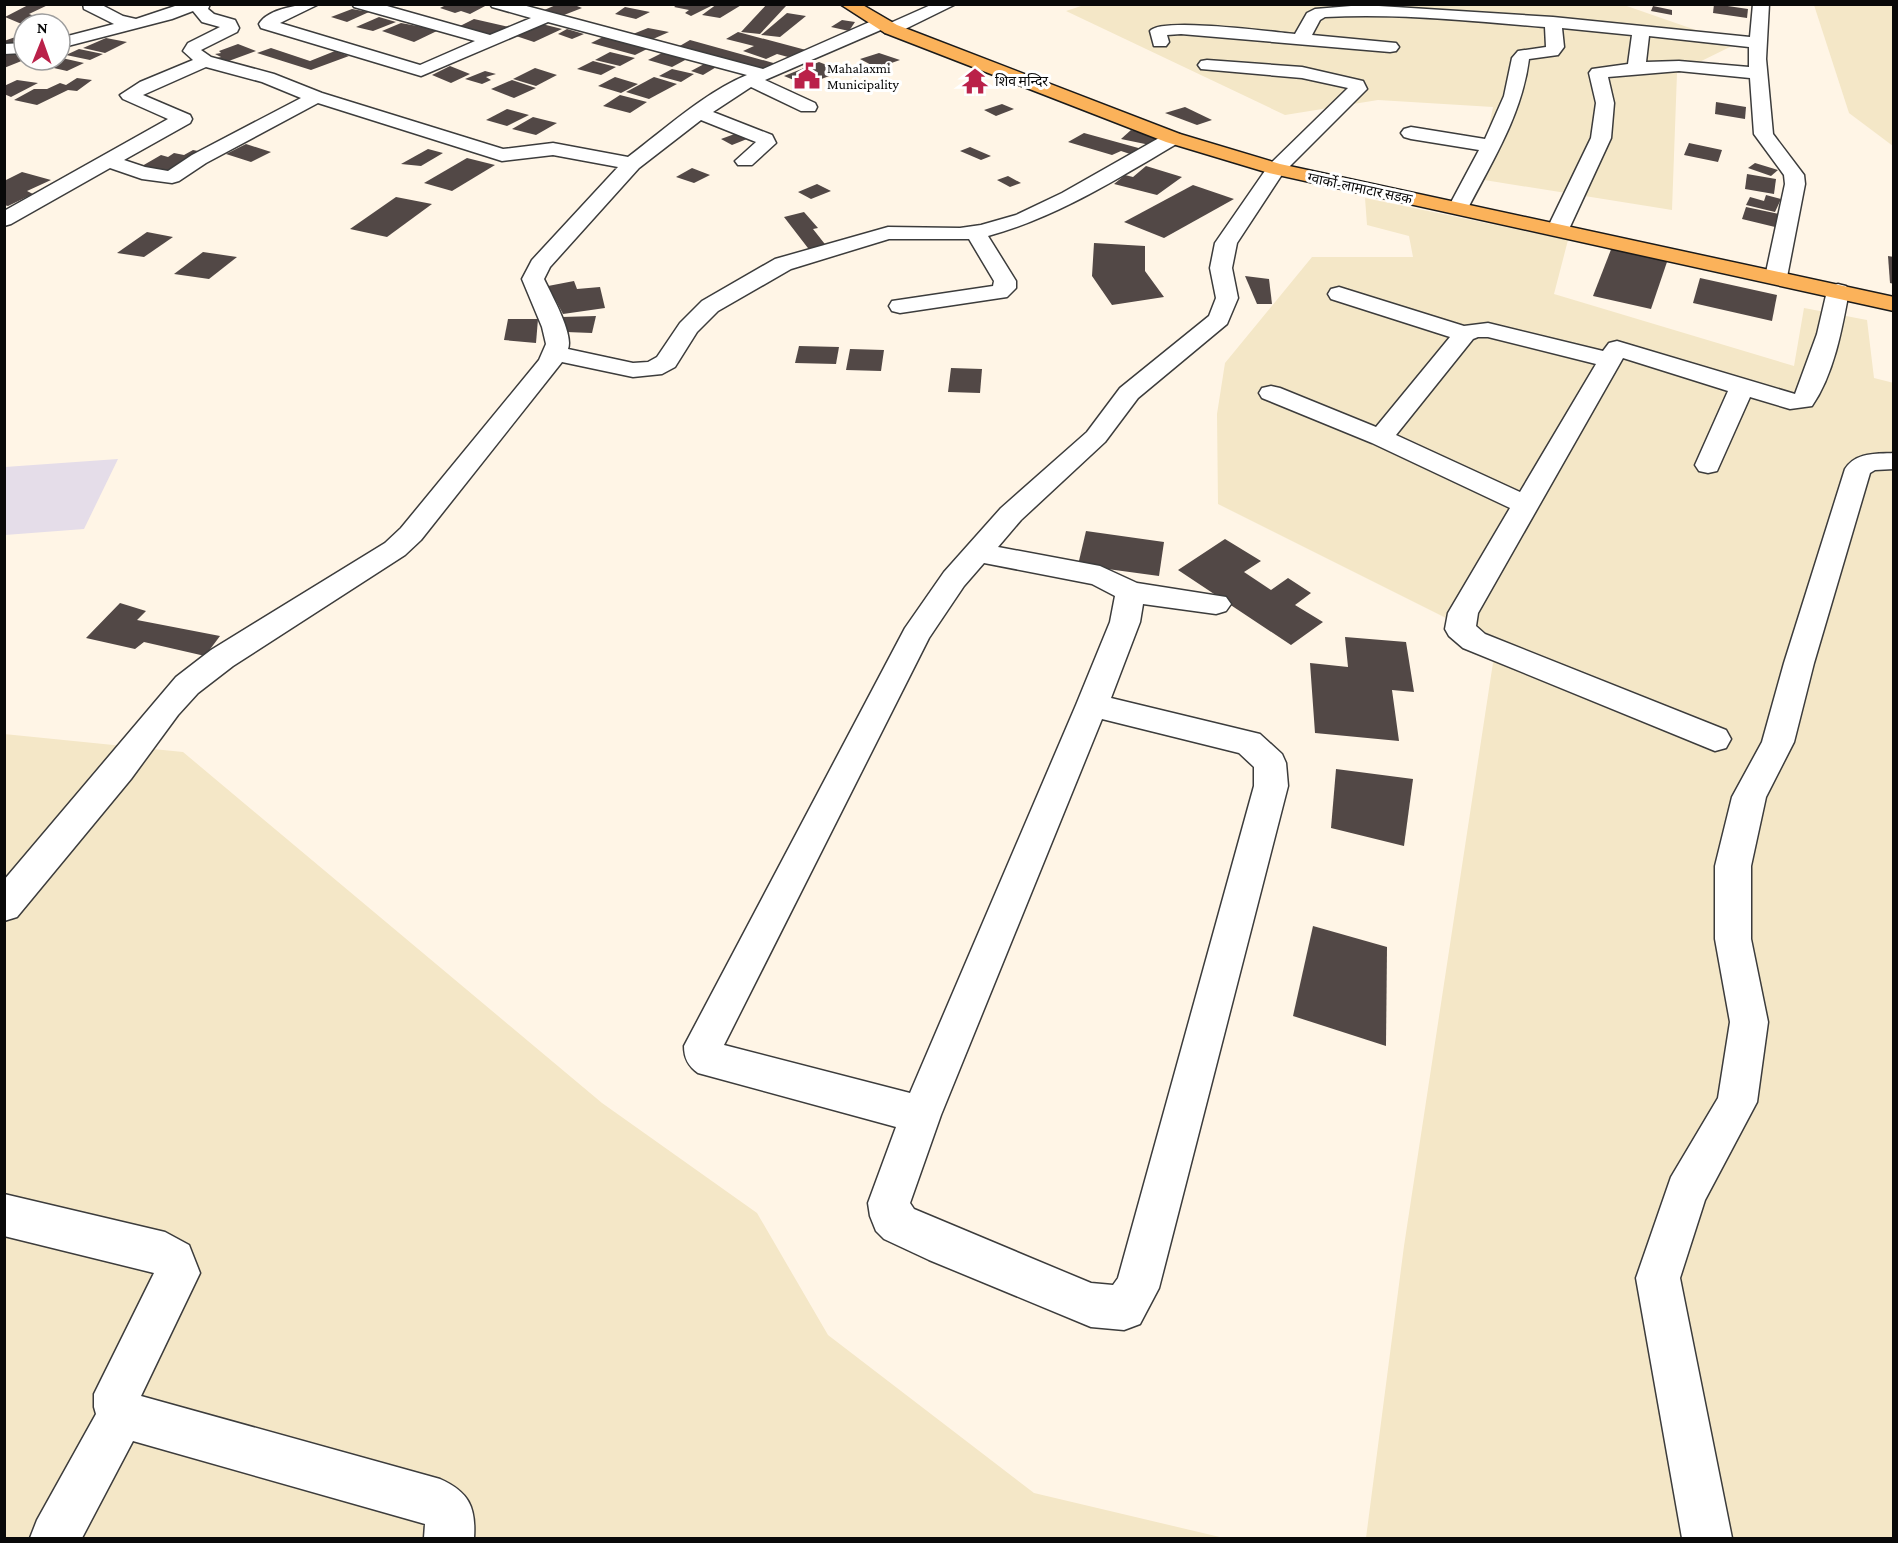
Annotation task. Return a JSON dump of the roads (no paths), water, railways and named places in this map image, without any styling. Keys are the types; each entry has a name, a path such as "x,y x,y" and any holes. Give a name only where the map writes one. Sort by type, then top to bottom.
{"main road":[{"name":"ग्वार्को-लामाटार सडक","path":"848,4 885,26 1173,138 1276,169 1893,304"}],"street":[{"path":"72,40 166,16 196,4"},
{"path":"202,4 200,10 204,15 229,24 231,27 194,47 192,51 205,61 268,78 316,97 502,155 553,148 632,164"},
{"path":"311,4 267,24 417,71 427,70 546,17"},
{"path":"360,4 492,41"},
{"path":"498,4 757,77 808,107"},
{"path":"4,906 119,770 166,707 187,685 222,658 395,549 411,534 550,362 558,344 554,327 533,279 540,264 632,164 699,114 757,77 885,26 948,4"},
{"path":"1599,4 1608,27"},
{"path":"1741,4 1761,6 1761,30 1756,43 1764,134 1794,175 1795,184 1776,277"},
{"path":"90,6 118,20 134,23"},
{"path":"1301,39 1313,17 1321,12 1333,10 1438,13 1641,30 1756,43"},
{"path":"1458,208 1490,146 1520,75 1521,58 1524,55 1552,51 1555,47 1553,22"},
{"path":"1160,42 1158,31 1162,29 1390,47"},
{"path":"1634,68 1637,64 1641,30"},
{"path":"4,220 183,119 129,95 205,61"},
{"path":"921,1115 712,1060 704,1055 704,1046 916,634 954,579 1011,514 1096,437 1129,393 1218,319 1227,298 1221,268 1226,243 1276,169 1358,89 1356,86 1314,74 1207,65"},
{"path":"1558,229 1601,138 1605,103 1598,73 1634,68 1678,66 1758,73"},
{"path":"110,162 142,173 172,177 256,128 316,97"},
{"path":"699,114 765,139 766,143 745,161"},
{"path":"1411,133 1490,146"},
{"path":"554,353 633,370 653,369 666,362 688,328 710,306 783,264 888,234 975,232 1023,219 1069,197 1173,138"},
{"path":"900,306 999,292 1005,288 1005,281 975,232"},
{"path":"1381,438 1465,334 1475,330 1620,345 1790,402 1803,401 1808,394 1829,334 1838,291"},
{"path":"1339,294 1465,334"},
{"path":"1620,345 1463,613 1460,629 1474,641 1715,739"},
{"path":"1708,465 1742,387"},
{"path":"1271,393 1381,438 1526,506"},
{"path":"1707,1539 1658,1278 1686,1192 1737,1102 1749,1022 1733,939 1733,866 1749,797 1778,742 1799,663 1858,469 1869,462 1893,461"},
{"path":"976,552 1100,576 1130,592 1216,604"},
{"path":"1092,705 1250,743 1270,763 1271,786 1137,1288 1124,1308 1091,1305 944,1245 899,1224 891,1216 889,1203 921,1115 1125,622 1130,592"},
{"path":"4,1215 165,1254 174,1260 178,1273 117,1394 117,1407 122,1414 440,1504 447,1523"},
{"path":"55,1539 122,1414"}],"place":[{"name":"Mahalaxmi Municipality","path":"807,76"},
{"name":"शिव मन्दिर","path":"975,81"}]}
